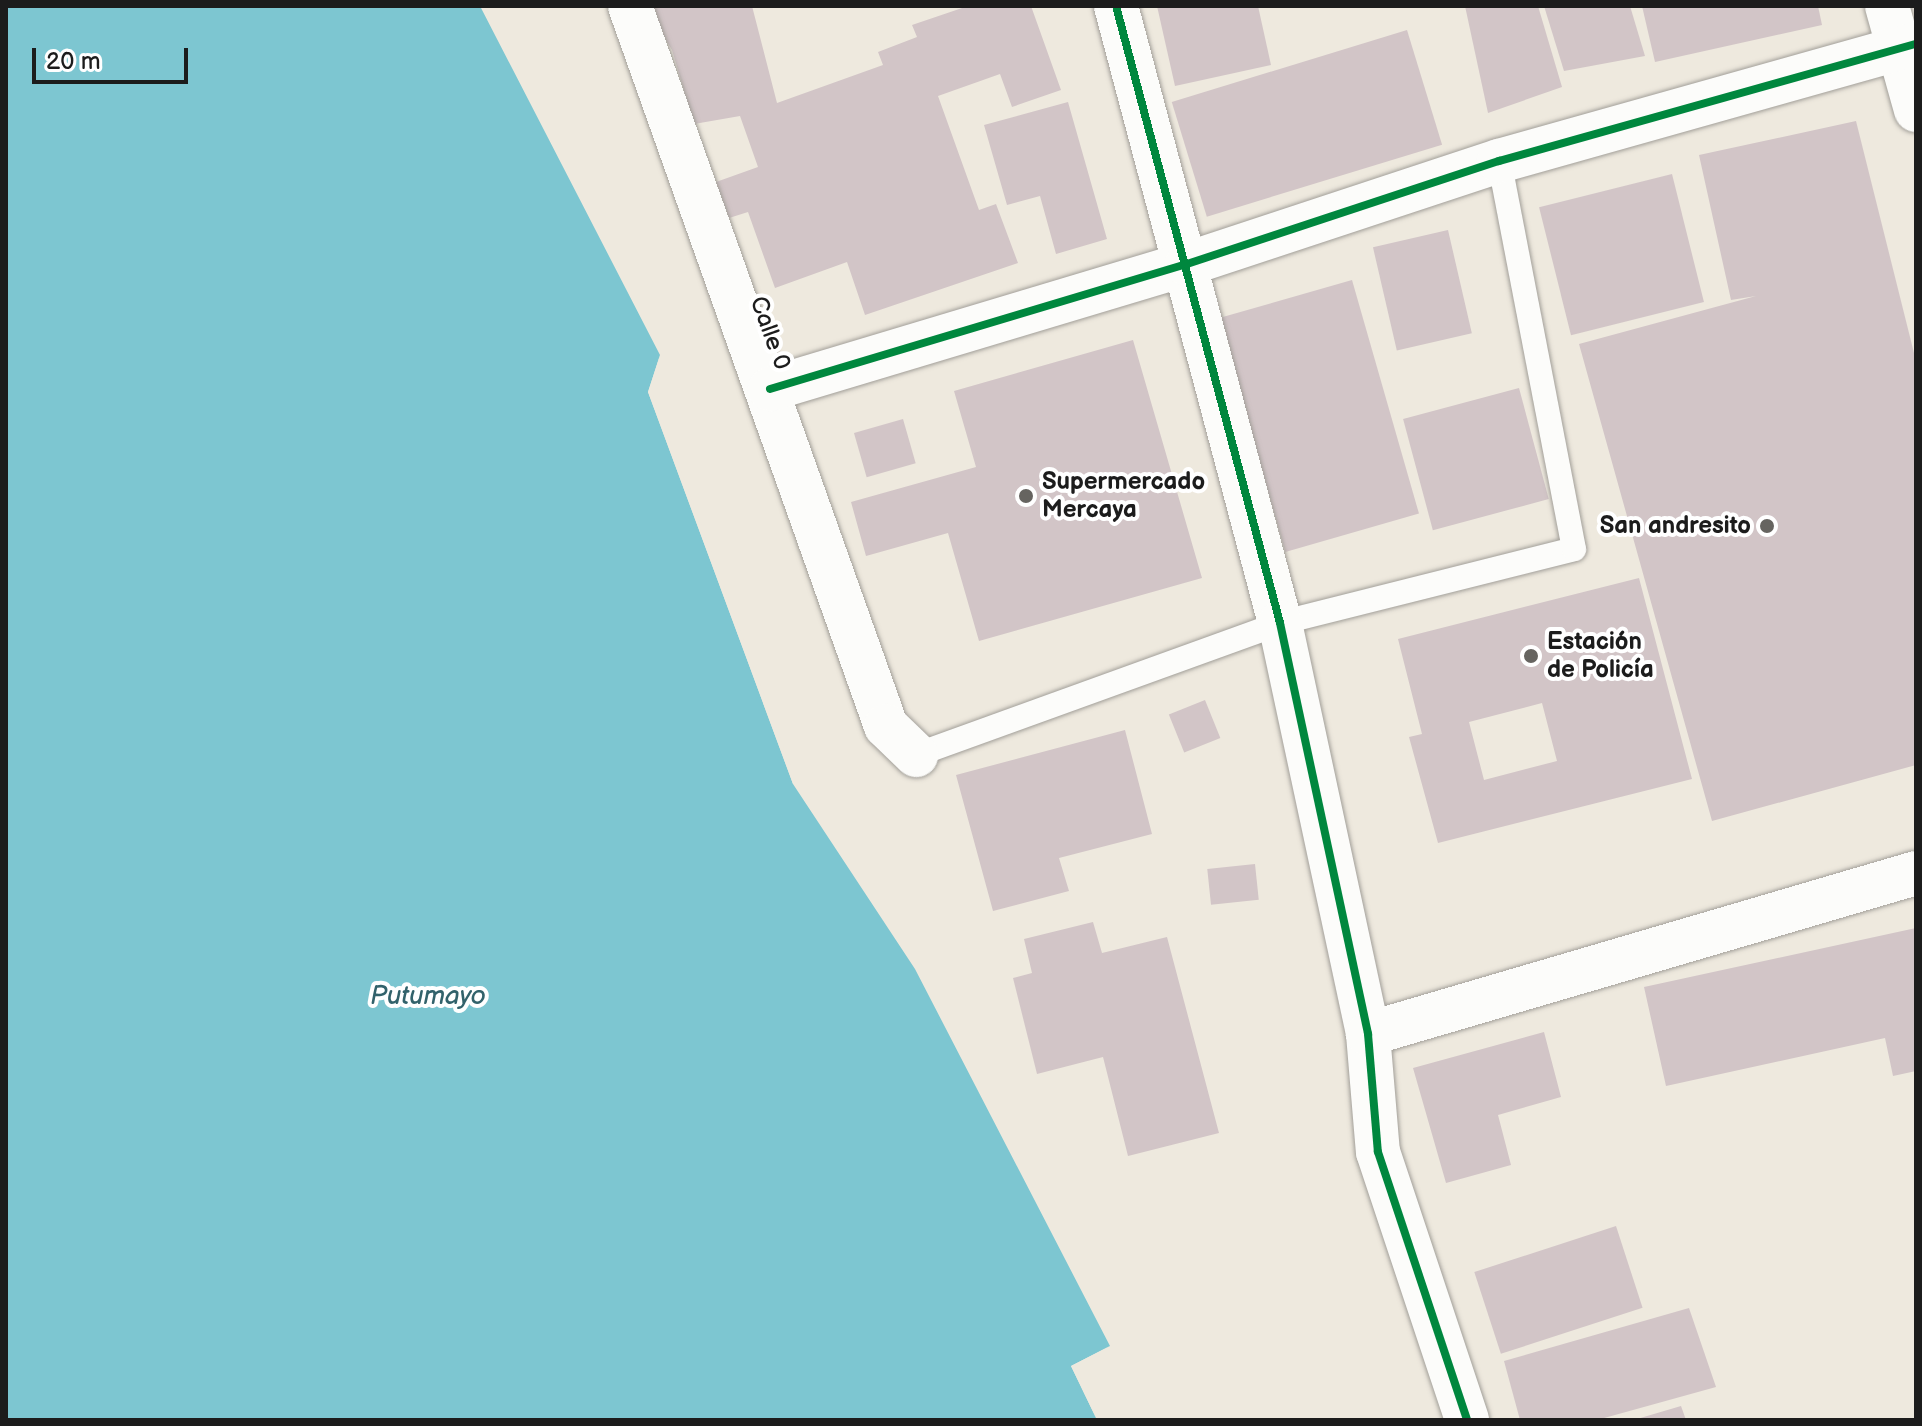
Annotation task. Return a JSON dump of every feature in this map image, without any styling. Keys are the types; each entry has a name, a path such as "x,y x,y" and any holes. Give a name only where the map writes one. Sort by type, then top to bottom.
{"street":[{"name":"Calle 0","path":"630,6 770,389 886,726 916,755"},
{"path":"1116,6 1280,623 1368,1034 1378,1152 1467,1420"},
{"path":"1887,6 1908,47 1916,110"},
{"path":"770,389 1187,264 1499,161 1908,47"},
{"path":"1368,1034 1916,873"}],"lane":[{"path":"916,755 1280,623 1574,549 1499,161"}],"water":[{"name":"Putumayo","path":"6,6 480,6 660,355 648,392 793,784 915,969 1110,1346 1071,1366 1097,1420 6,1420"}],"pier":[{"path":"660,355 652,392 797,783 793,784 648,392"},
{"path":"1110,1346 1076,1368 1097,1420 1071,1366"}],"building":[{"path":"645,6 752,6 777,103 883,65 878,52 917,37 912,25 968,6 1031,6 1061,90 1012,107 1000,74 938,96 979,210 996,204 1018,263 865,315 847,262 775,288 748,212 729,218 716,182 758,167 740,116 694,124 672,50"},
{"path":"1157,6 1258,6 1271,65 1175,86"},
{"path":"1465,6 1538,6 1562,87 1488,113"},
{"path":"1544,6 1630,6 1645,56 1564,71"},
{"path":"1642,6 1818,6 1822,25 1655,62"},
{"path":"1407,30 1442,145 1207,217 1172,102"},
{"path":"1068,102 1107,239 1056,254 1040,196 1007,205 984,125"},
{"path":"1856,121 1916,361 1916,765 1712,821 1579,344 1756,296 1731,300 1699,155"},
{"path":"1672,174 1704,302 1571,335 1539,207"},
{"path":"1448,230 1472,333 1397,351 1373,247"},
{"path":"1352,280 1419,514 1285,552 1218,318"},
{"name":"Supermercado Mercaya","path":"1133,340 1202,578 979,641 948,533 866,556 851,502 976,467 954,391"},
{"path":"1519,388 1549,499 1433,530 1403,419"},
{"path":"903,419 916,463 867,477 854,433"},
{"path":"1639,578 1692,779 1438,843 1409,737 1422,734 1398,639","holes":["1542,703 1557,761 1484,780 1469,722"]},
{"path":"1205,700 1220,738 1184,753 1169,715"},
{"path":"1125,730 1152,834 1059,858 1069,891 993,911 956,775"},
{"path":"1255,864 1259,900 1211,905 1207,869"},
{"path":"1093,922 1102,953 1167,937 1219,1133 1128,1156 1103,1057 1037,1074 1013,978 1032,973 1024,939"},
{"path":"1916,928 1916,1071 1893,1076 1885,1038 1666,1086 1644,987"},
{"path":"1544,1032 1561,1097 1498,1115 1511,1165 1446,1183 1413,1068"},
{"path":"1616,1226 1643,1308 1501,1354 1474,1272"},
{"path":"1689,1308 1716,1387 1597,1420 1520,1420 1504,1361"},
{"path":"1681,1406 1686,1420 1637,1419"}],"cycle path":[{"path":"1116,6 1280,623 1368,1034 1378,1152 1467,1420"},
{"path":"770,389 1187,264 1499,161 1916,44"}],"place":[{"name":"Supermercado Mercaya","path":"1026,496"},
{"name":"San andresito","path":"1767,526"},
{"name":"Estación de Policía","path":"1531,656"}]}
